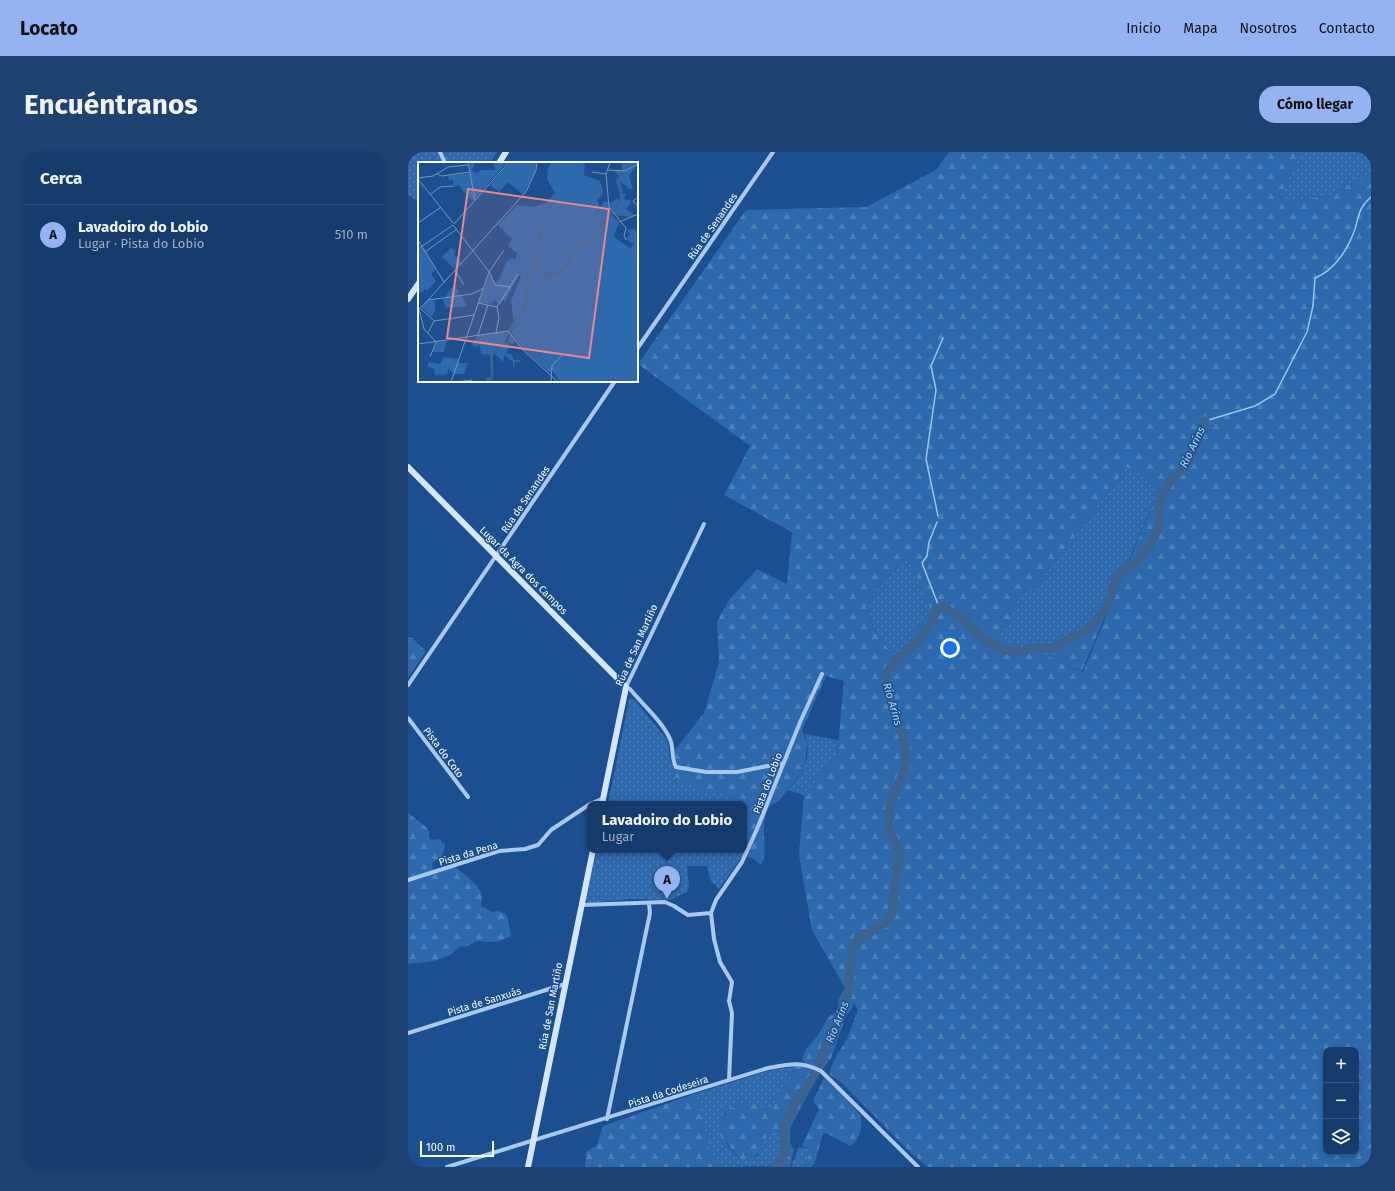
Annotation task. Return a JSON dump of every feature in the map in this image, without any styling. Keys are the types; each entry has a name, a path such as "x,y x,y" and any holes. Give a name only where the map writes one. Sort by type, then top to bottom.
{"street":[{"path":"440,152 444,162"},
{"path":"500,162 506,152"},
{"name":"Rúa de Senandes","path":"638,348 773,152"},
{"path":"408,299 418,284"},
{"name":"Rúa de Senandes","path":"408,685 614,382"},
{"name":"Lugar da Agra dos Campos","path":"408,467 626,687"},
{"name":"Rúa de San Martiño","path":"603,801 626,687 704,524"},
{"name":"Pista do Lobio","path":"747,852 758,829 801,720 822,674"},
{"path":"626,687 630,689 666,732 671,741 672,759 676,767 706,772 737,772 783,763"},
{"name":"Pista do Coto","path":"408,718 468,797"},
{"name":"Pista da Pena","path":"408,880 499,851 525,849 538,845 551,830 587,806"},
{"name":"Rúa de San Martiño","path":"528,1167 592,853"},
{"name":"Pista do Lobio","path":"711,913 716,900 742,862 746,853"},
{"path":"581,905 669,903 688,915 711,913 714,939 720,962 732,982 729,998 732,1013 729,1080"},
{"path":"608,1118 650,913 649,904"},
{"name":"Pista de Sanxuás","path":"408,1033 565,984"},
{"name":"Pista da Codeseira","path":"447,1167 533,1142 768,1068 792,1063 809,1065 821,1071 918,1167"}],"green space":[{"path":"408,152 497,152 491,162 418,162 418,201 408,195"},
{"path":"949,152 1300,152 1281,197 1283,203 1331,195 1371,173 1371,1167 928,1167 912,1154 842,1083 829,1074 834,1060 847,1039 858,1010 854,1003 846,1016 831,1058 817,1077 790,1128 790,1143 794,1150 790,1167 769,1167 777,1166 781,1140 777,1131 768,1131 760,1151 752,1158 742,1161 720,1135 721,1126 726,1114 724,1108 726,1106 734,1108 746,1102 755,1102 762,1109 771,1110 796,1066 805,1066 805,1062 802,1061 804,1053 821,1031 828,1018 840,1011 838,1000 845,988 812,930 799,855 804,795 837,755 844,681 826,676 802,730 807,743 805,768 779,801 772,805 767,811 764,825 765,849 761,865 751,857 741,858 740,853 747,853 747,801 735,801 734,799 704,791 673,776 675,750 704,713 719,663 717,622 729,600 757,569 787,584 792,532 724,495 750,446 638,364 746,210 866,207 936,170","holes":["1127,467 1160,487 1083,672 998,639 1022,593 1036,586","904,559 911,564 931,611 901,652 895,656 886,646 873,626 870,619 869,605 879,587"]},
{"path":"1300,152 1371,152 1371,173 1331,195 1283,203 1281,197"},
{"path":"1127,467 1160,487 1116,590 1055,661 997,639 1022,593 1036,586"},
{"path":"904,559 911,564 931,611 901,652 895,656 873,626 870,619 869,605 879,587"},
{"path":"1116,590 1082,671 1055,661 1056,658"},
{"path":"408,637 412,638 426,651 408,678"},
{"path":"629,699 634,699 668,741 670,760 675,767 704,791 735,799 736,801 609,801"},
{"path":"805,734 838,740 837,755 804,795 788,790 802,771 807,759 808,751"},
{"path":"408,813 425,826 429,831 429,838 432,840 439,839 445,845 442,857 432,863 433,869 438,872 456,867 477,885 482,898 481,906 492,912 498,911 505,914 508,919 511,936 497,942 476,941 467,946 459,947 450,955 434,961 408,964"},
{"path":"596,853 740,853 741,858 719,889 711,881 707,866 687,866 689,887 687,892 670,900 632,899 588,903 585,899"},
{"path":"796,1066 771,1110 761,1109 755,1102 746,1102 734,1108 726,1106 721,1127 721,1132 725,1141 731,1150 742,1161 757,1156 768,1131 777,1131 780,1135 781,1144 777,1166 723,1167 709,1148 699,1106 694,1094 768,1071"},
{"path":"824,1078 850,1103 859,1114 861,1118 861,1130 858,1138 850,1146 828,1134 823,1133 816,1159 812,1167 804,1167 811,1149 802,1146 819,1109 813,1101"},
{"path":"694,1094 699,1106 709,1148 723,1167 585,1167 586,1152 597,1145 603,1126"},
{"path":"799,1147 811,1149 804,1167 791,1167"}],"waterway":[{"path":"1205,421 1255,406 1275,394 1307,332 1313,306 1315,278 1329,270 1345,251 1352,237 1362,208 1371,197"},
{"path":"938,516 926,459 936,390 931,366 943,338"},
{"name":"Río Aríns","path":"778,1167 786,1150 783,1129 793,1107 814,1076 848,994 852,950 858,939 887,922 892,914 900,852 888,827 890,804 905,769 905,743 886,685 886,674 897,659 919,640 931,623 936,609 942,606 962,618 980,636 1002,650 1022,651 1039,648 1054,648 1068,639 1078,636 1091,626 1103,612 1109,601 1116,580 1123,570 1137,561 1149,548 1159,527 1160,503 1164,491 1171,480 1184,468 1205,421"},
{"path":"937,522 929,542 927,556 922,563 939,607"}],"place":[{"name":"Lavadoiro do Lobio","path":"667,899"}]}
